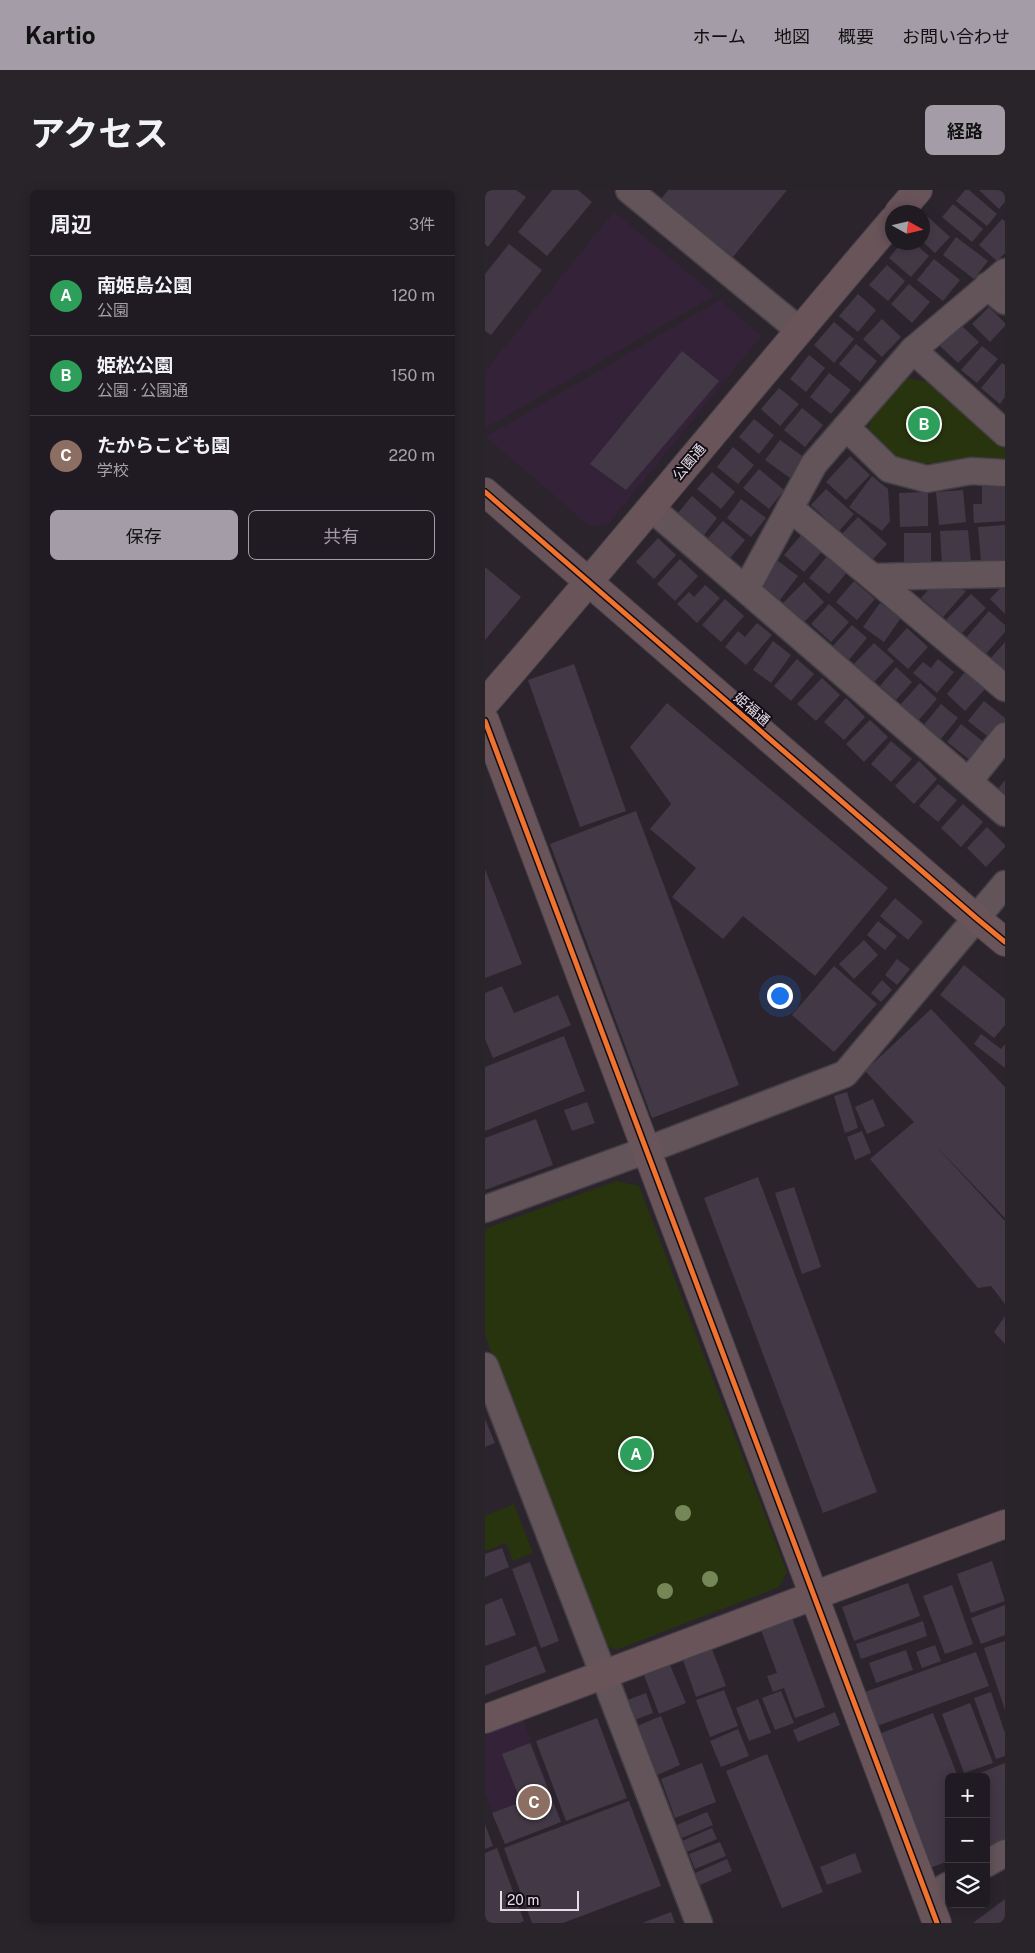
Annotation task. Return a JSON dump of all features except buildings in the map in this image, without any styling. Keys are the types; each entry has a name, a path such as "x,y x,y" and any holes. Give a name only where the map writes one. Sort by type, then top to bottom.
{"street":[{"path":"629,190 799,330"},
{"path":"905,205 918,190"},
{"name":"公園通","path":"485,703 885,229"},
{"path":"745,589 814,464 913,350 999,286"},
{"path":"913,350 1005,433"},
{"path":"846,428 889,469 927,479 971,471 1005,473"},
{"name":"姫福通","path":"485,492 1005,942"},
{"path":"651,508 1005,813"},
{"path":"790,508 1005,688"},
{"path":"873,577 1005,574"},
{"path":"485,721 815,1596 938,1892 937,1923"},
{"path":"969,781 1005,736"},
{"path":"485,1209 647,1150 845,1074 1005,884"},
{"path":"485,1366 699,1923"},
{"path":"485,1719 1005,1524"},
{"path":"988,1863 1005,1852"}],"shaded area":[{"path":"614,212 715,295 485,428 485,371"},
{"path":"720,300 761,336 608,524 591,527 486,437"},
{"path":"522,1717 562,1822 505,1844 485,1793 485,1732"}],"green space":[{"path":"908,378 928,382 1005,446 1005,464 908,463 893,456 867,434 873,415"},
{"path":"616,1181 639,1186 787,1572 779,1587 616,1650 601,1643 485,1335 485,1229"},
{"path":"514,1504 533,1553 513,1561 506,1543 485,1551 485,1516"}],"cycle path":[{"path":"485,492 1005,942"},
{"path":"485,721 937,1923"}],"place":[{"name":"姫松公園","path":"924,424"},
{"name":"南姫島公園","path":"636,1454"},
{"name":"たからこども園","path":"534,1802"}]}
